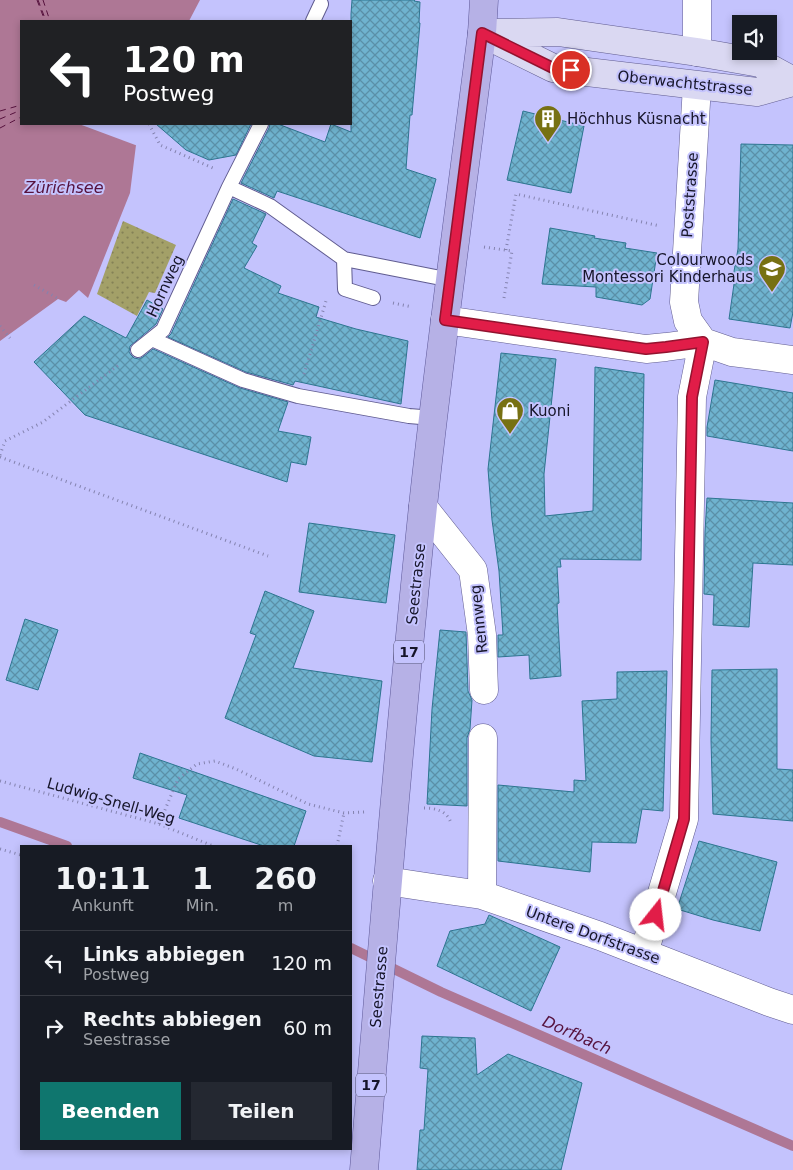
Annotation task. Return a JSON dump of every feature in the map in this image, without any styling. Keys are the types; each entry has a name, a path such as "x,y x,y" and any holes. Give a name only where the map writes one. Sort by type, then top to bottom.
{"main road":[{"name":"Seestrasse","path":"364,1170 387,881 423,507 482,33 484,0"},
{"name":"Oberwachtstrasse","path":"482,33 558,32 697,52 760,63 793,81"},
{"name":"Oberwachtstrasse","path":"482,33 553,68 758,92 793,81"}],"street":[{"path":"697,0 697,52"},
{"name":"Poststrasse","path":"697,86 684,302 688,321 703,342"},
{"path":"445,320 646,349 703,342 732,352 793,360"},
{"path":"644,953 684,819 692,397 703,342"},
{"name":"Rennweg","path":"423,507 473,570 482,635 484,690"},
{"path":"482,895 483,738"},
{"name":"Untere Dorfstrasse","path":"387,881 482,895 600,936 793,1010"}],"lane":[{"path":"313,20 321,4"},
{"name":"Hornweg","path":"138,350 163,330 260,125"},
{"path":"232,182 270,206 344,259 450,280"},
{"path":"344,259 345,289 373,298"},
{"path":"152,339 243,380 298,396 409,416 433,418"}],"path":[{"path":"150,125 160,145 232,182"},
{"path":"506,250 516,194 688,232"},
{"path":"506,288 511,256"},
{"path":"34,285 59,299"},
{"path":"298,396 326,299 345,289"},
{"path":"0,326 10,338"},
{"path":"0,442 43,422 138,350"},
{"path":"5,441 0,456 268,556"},
{"path":"159,824 178,779 197,764 215,761 236,769 308,804 344,813 365,812"},
{"name":"Ludwig-Snell-Weg","path":"0,781 159,824 212,845"},
{"path":"337,845 344,813"},
{"path":"0,849 20,855"}],"shaded area":[{"path":"123,221 176,245 155,293 149,292 137,316 97,294"}],"water":[{"name":"Zürichsee","path":"0,0 200,0 190,20 20,20 20,125 142,125 136,145 130,193 88,298 79,290 66,302 58,299 0,341"}],"pier":[{"path":"82,125 144,125 138,146"}],"building":[{"path":"352,0 415,0 420,2 420,23 406,169 436,179 420,238 277,191 274,198 241,183 270,125 281,125 325,142 331,125 351,132"},
{"name":"Höchhus Küsnacht","path":"523,111 584,126 571,193 507,180"},
{"path":"157,125 251,125 236,155 209,160 186,150"},
{"path":"741,144 793,145 793,312 790,328 729,319 738,249"},
{"path":"233,199 266,214 252,243 257,246 244,268 281,286 278,293 319,307 316,317 356,329 408,341 401,404 295,381 293,385 246,372 168,337"},
{"path":"550,228 626,243 625,248 657,253 650,299 642,305 596,297 596,287 542,284"},
{"path":"147,300 163,309 156,324 130,346 129,352 134,358 139,359 153,349 240,388 288,402 278,431 311,437 306,465 291,462 287,482 85,415 34,362 84,316 126,338"},
{"path":"501,353 556,359 544,474 545,516 593,511 595,367 644,374 641,560 560,559 561,567 557,567 559,603 557,604 561,676 530,679 529,655 498,657 498,635 503,635 499,571 488,469"},
{"path":"715,380 793,393 793,451 707,436"},
{"path":"707,498 793,503 793,565 753,563 749,627 713,625 714,595 704,594"},
{"path":"309,523 395,535 386,603 299,592"},
{"path":"265,591 314,611 293,668 382,681 372,762 314,756 225,718 256,635 250,633"},
{"path":"25,619 58,630 38,690 6,680"},
{"path":"440,630 466,632 468,691 472,700 470,729 467,738 467,806 427,804 432,709"},
{"path":"777,669 777,769 793,770 793,821 713,814 712,670"},
{"path":"667,671 663,811 642,809 636,843 592,842 590,872 498,861 498,785 574,792 574,780 586,781 582,701 617,699 617,672"},
{"path":"140,753 306,811 294,845 261,845 179,818 187,795 133,778"},
{"path":"699,841 777,862 760,931 677,909"},
{"path":"489,915 560,947 531,1011 437,966 450,931 485,924"},
{"path":"422,1036 475,1038 477,1075 508,1054 582,1083 561,1170 417,1170 420,1130 424,1130 428,1069 420,1068"}],"waterway":[{"name":"Dorfbach","path":"0,822 64,845"},
{"name":"Dorfbach","path":"352,948 441,992 793,1146"}],"ferry route":[{"path":"37,0 45,20"},
{"path":"38,0 46,20"},
{"path":"43,0 50,20"},
{"path":"0,111 20,105"},
{"path":"0,119 20,110"},
{"path":"0,128 20,118"}],"place":[{"name":"Höchhus Küsnacht","path":"548,143"},
{"name":"Colourwoods Montessori Kinderhaus","path":"772,293"},
{"name":"Kuoni","path":"510,435"}],"route":[{"path":"571,70 553,68 482,33 445,320 646,349 703,342 692,397 684,819 656,915"}]}
